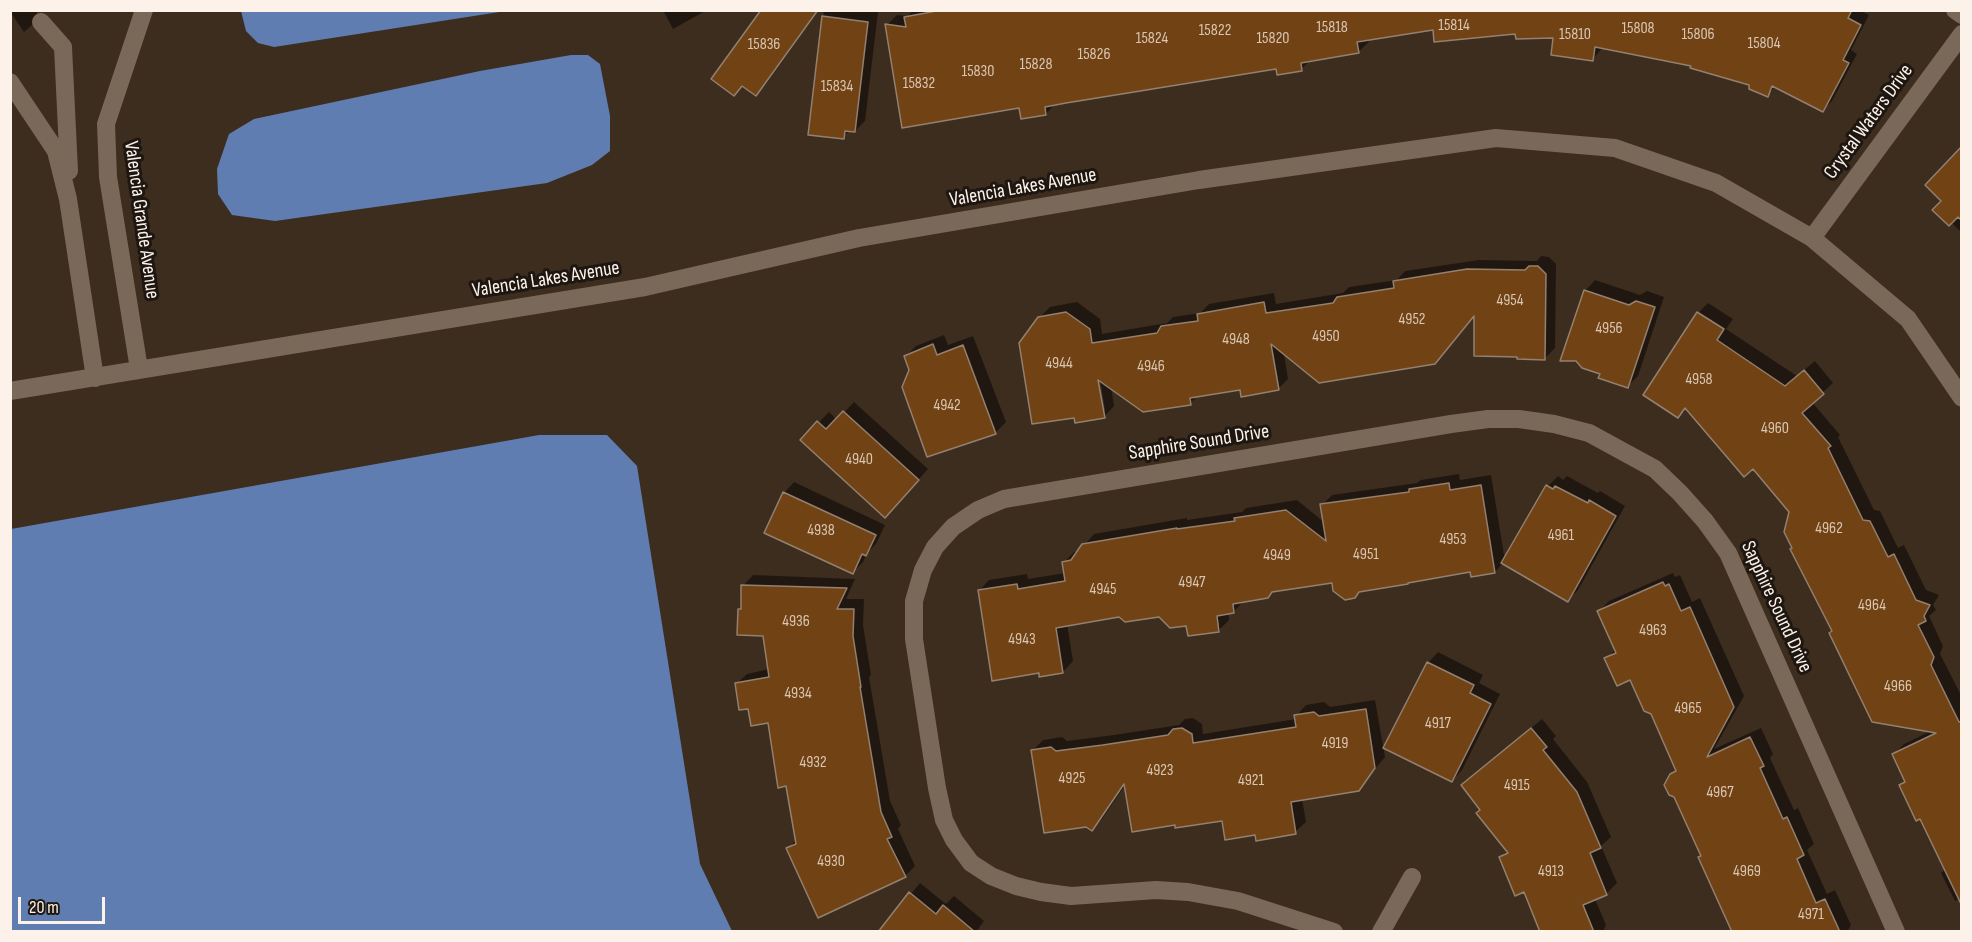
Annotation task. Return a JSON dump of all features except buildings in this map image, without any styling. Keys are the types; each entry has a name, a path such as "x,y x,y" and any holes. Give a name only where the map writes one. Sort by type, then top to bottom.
{"street":[{"name":"Valencia Grande Avenue","path":"139,369 108,177 106,124 144,10"},
{"path":"1955,10 1962,15"},
{"path":"41,22 63,47 71,219"},
{"name":"Crystal Waters Drive","path":"1812,238 1962,34"},
{"path":"10,82 56,151 71,219 95,378"},
{"name":"Valencia Lakes Avenue","path":"10,391 645,286 859,238 1187,182 1496,138 1615,148 1716,183 1812,238 1908,319 1962,398"},
{"name":"Sapphire Sound Drive","path":"1334,932 1238,901 1188,892 1156,890 1071,896 1041,892 991,876 971,863 954,840 944,820 935,778 914,639 914,601 923,570 935,548 953,526 978,510 1004,499 1451,424 1488,419 1519,419 1554,424 1589,433 1654,469 1706,521 1728,553 1896,932"},
{"path":"1381,932 1412,877"}],"water":[{"path":"241,10 506,11 274,47 258,43 246,31"},
{"path":"571,55 588,55 600,64 610,116 610,151 592,165 547,183 275,221 232,215 218,194 217,169 229,134 254,119 480,71"},
{"path":"539,435 607,435 637,466 700,864 732,931 11,931 11,529"}]}
